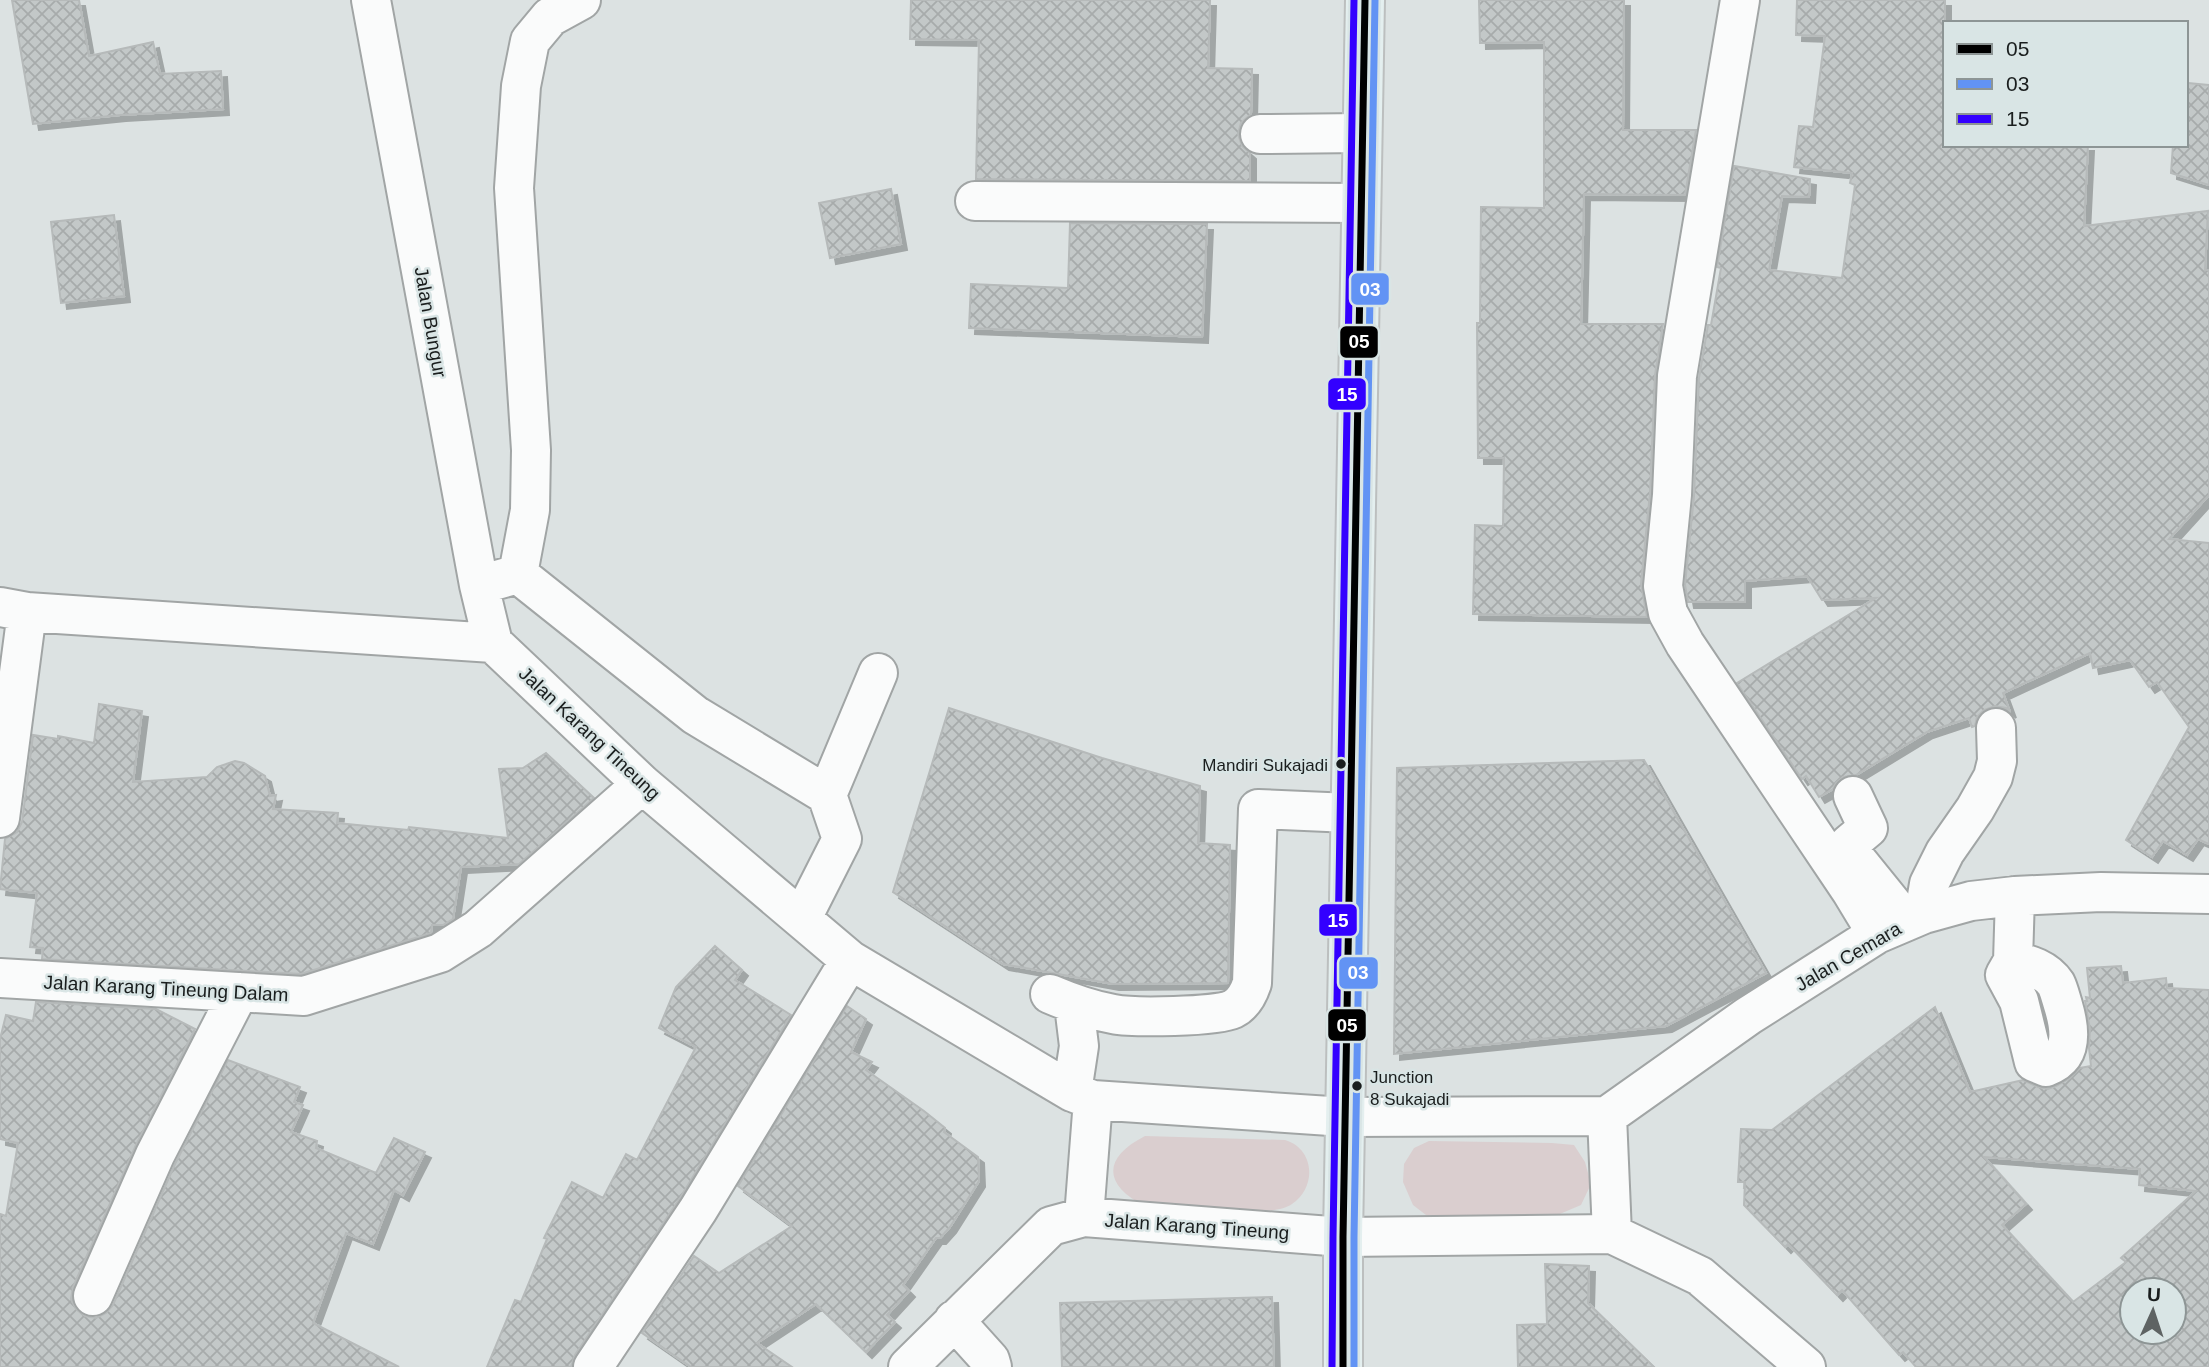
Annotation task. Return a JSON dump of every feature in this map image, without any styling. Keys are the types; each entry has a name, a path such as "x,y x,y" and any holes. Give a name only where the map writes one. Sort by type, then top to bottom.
{"main road":[{"path":"1343,1367 1365,0"}],"street":[{"name":"Jalan Bungur","path":"371,0 479,585 493,643"},
{"path":"518,574 530,510 531,450 514,188 520,86 530,41 550,17 581,0"},
{"path":"1740,0 1677,376 1672,495 1664,586 1668,613 1685,644 1851,891 1902,923"},
{"path":"1260,134 1362,133"},
{"path":"975,201 1361,203"},
{"path":"479,585 518,574"},
{"path":"518,574 695,715 827,795 842,839 802,918"},
{"path":"0,818 13,609 493,643"},
{"name":"Jalan Karang Tineung","path":"493,643 642,784 850,960 1083,1096 1345,1117"},
{"path":"827,795 878,673"},
{"path":"1902,923 1929,884 1945,852 1993,777 1997,761 1996,728"},
{"name":"Jalan Karang Tineung Dalam","path":"0,978 304,996 440,953 478,929 642,784"},
{"path":"1853,796 1868,828 1849,844 1851,853 1902,923"},
{"path":"1083,1096 1079,1046 1062,1000 1116,1015 1202,1016 1234,1009 1248,994 1252,983 1258,809 1350,813"},
{"name":"Jalan Cemara","path":"1607,1116 1748,1016 1902,923 1971,901 2015,896 2101,892 2209,894"},
{"path":"2013,961 2015,896"},
{"path":"593,1367 698,1210 850,960"},
{"path":"93,1296 155,1155 239,992"},
{"name":"Jalan Karang Tineung","path":"1083,1096 1084,1217 1343,1237"},
{"path":"1345,1117 1607,1116 1612,1234"},
{"path":"908,1367 1051,1226 1084,1217"},
{"path":"1343,1237 1612,1234 1700,1276 1806,1367"},
{"path":"954,1320 990,1360 992,1367"}],"shaded area":[{"path":"1145,1136 1285,1140 1302,1151 1307,1160 1309,1179 1300,1197 1281,1209 1244,1212 1146,1207 1122,1190 1115,1181 1113,1171 1121,1153"},
{"path":"1429,1141 1574,1145 1585,1162 1591,1184 1581,1205 1555,1216 1426,1215 1413,1205 1403,1182 1404,1164 1414,1148"}],"building":[{"path":"12,0 79,0 89,56 153,42 160,74 221,71 223,109 120,115 33,124"},
{"path":"911,0 1210,0 1208,68 1252,69 1251,114 1241,123 1238,134 1242,146 1250,153 1250,181 976,179 979,40 910,39"},
{"path":"1479,0 1624,0 1623,130 1696,130 1685,195 1584,194 1581,324 1663,324 1655,375 1650,493 1641,584 1647,617 1473,614 1475,525 1503,526 1504,458 1478,458 1477,323 1480,323 1481,207 1544,208 1544,42 1480,43"},
{"path":"1797,0 1945,0 1943,147 2088,147 2084,226 2208,211 2205,270 2209,270 2209,495 2169,539 2209,543 2209,844 2198,839 2187,855 2163,841 2152,857 2126,840 2189,727 2157,682 2149,687 2130,660 2093,668 2090,653 2003,693 2010,712 2006,708 1995,706 1984,710 1977,717 1975,726 1972,727 1969,718 1927,732 1856,775 1843,777 1833,789 1819,797 1806,776 1802,779 1737,683 1876,598 1822,600 1807,576 1745,581 1745,602 1688,602 1685,585 1694,496 1699,378 1721,268 1717,267 1734,166 1810,179 1809,197 1782,196 1769,270 1842,278 1855,185 1850,183 1852,173 1794,167 1799,126 1813,127 1825,36 1796,35"},
{"path":"2188,83 2209,85 2209,185 2171,173 2173,147 2188,147"},
{"path":"891,189 901,244 830,258 819,203"},
{"path":"114,215 124,296 61,303 51,222"},
{"path":"1070,223 1207,224 1202,337 969,328 971,284 1068,288"},
{"path":"99,704 142,711 133,782 207,777 217,767 235,761 244,763 265,776 270,796 276,795 273,809 338,813 337,823 408,830 409,827 508,838 499,769 523,768 546,753 594,798 519,864 461,867 453,919 443,925 432,925 431,933 301,974 42,959 43,948 30,947 37,893 0,889 5,839 17,832 22,822 33,735 58,739 58,736 94,743"},
{"path":"949,708 1102,758 1200,786 1198,843 1230,845 1228,983 1113,984 1003,964 893,892"},
{"path":"1644,760 1766,973 1666,1026 1394,1054 1397,768"},
{"path":"715,946 742,970 735,980 791,1015 680,1198 575,1355 571,1367 487,1367 515,1300 521,1302 547,1239 544,1238 572,1182 603,1198 626,1154 637,1160 696,1047 659,1028 676,987"},
{"path":"2121,966 2123,983 2166,978 2167,988 2209,990 2209,1367 1916,1367 1903,1352 1899,1355 1842,1290 1837,1295 1788,1244 1785,1247 1744,1205 1745,1182 1738,1182 1741,1129 1772,1130 1935,1007 1970,1092 2023,1080 2048,1089 2056,1086 2080,1068 2091,1066 2090,1029 2085,1001 2086,997 2090,998 2087,968","holes":["1984,1157 2140,1169 2139,1185 2196,1191 2121,1258 2126,1262 2073,1302 2002,1225 2026,1204"]},
{"path":"36,1002 156,1009 195,1029 136,1145 73,1287 71,1299 76,1309 85,1316 96,1318 106,1313 113,1305 175,1164 228,1060 300,1087 294,1102 303,1105 291,1132 317,1141 316,1148 376,1173 394,1138 425,1152 403,1195 394,1190 373,1244 346,1233 313,1323 399,1367 0,1367 0,1214 6,1216 18,1143 0,1139 0,1039 6,1015 33,1021"},
{"path":"847,1006 866,1019 851,1052 872,1062 866,1070 924,1111 945,1128 944,1132 978,1157 979,1181 950,1227 940,1238 936,1238 903,1285 909,1291 887,1315 895,1322 866,1352 816,1304 757,1343 792,1367 691,1367 642,1333 694,1256 719,1273 792,1226 738,1186"},
{"path":"1545,1264 1589,1266 1588,1303 1654,1367 1518,1367 1517,1325 1547,1324"},
{"path":"1272,1297 1274,1367 1062,1367 1060,1303"}],"transit line":[{"name":"15","path":"1332,1367 1354,0"},
{"name":"05","path":"1343,1367 1365,0"},
{"name":"03","path":"1354,1367 1375,0"}],"place":[{"name":"Mandiri Sukajadi","path":"1341,764"},
{"name":"Junction 8 Sukajadi","path":"1357,1086"}]}
